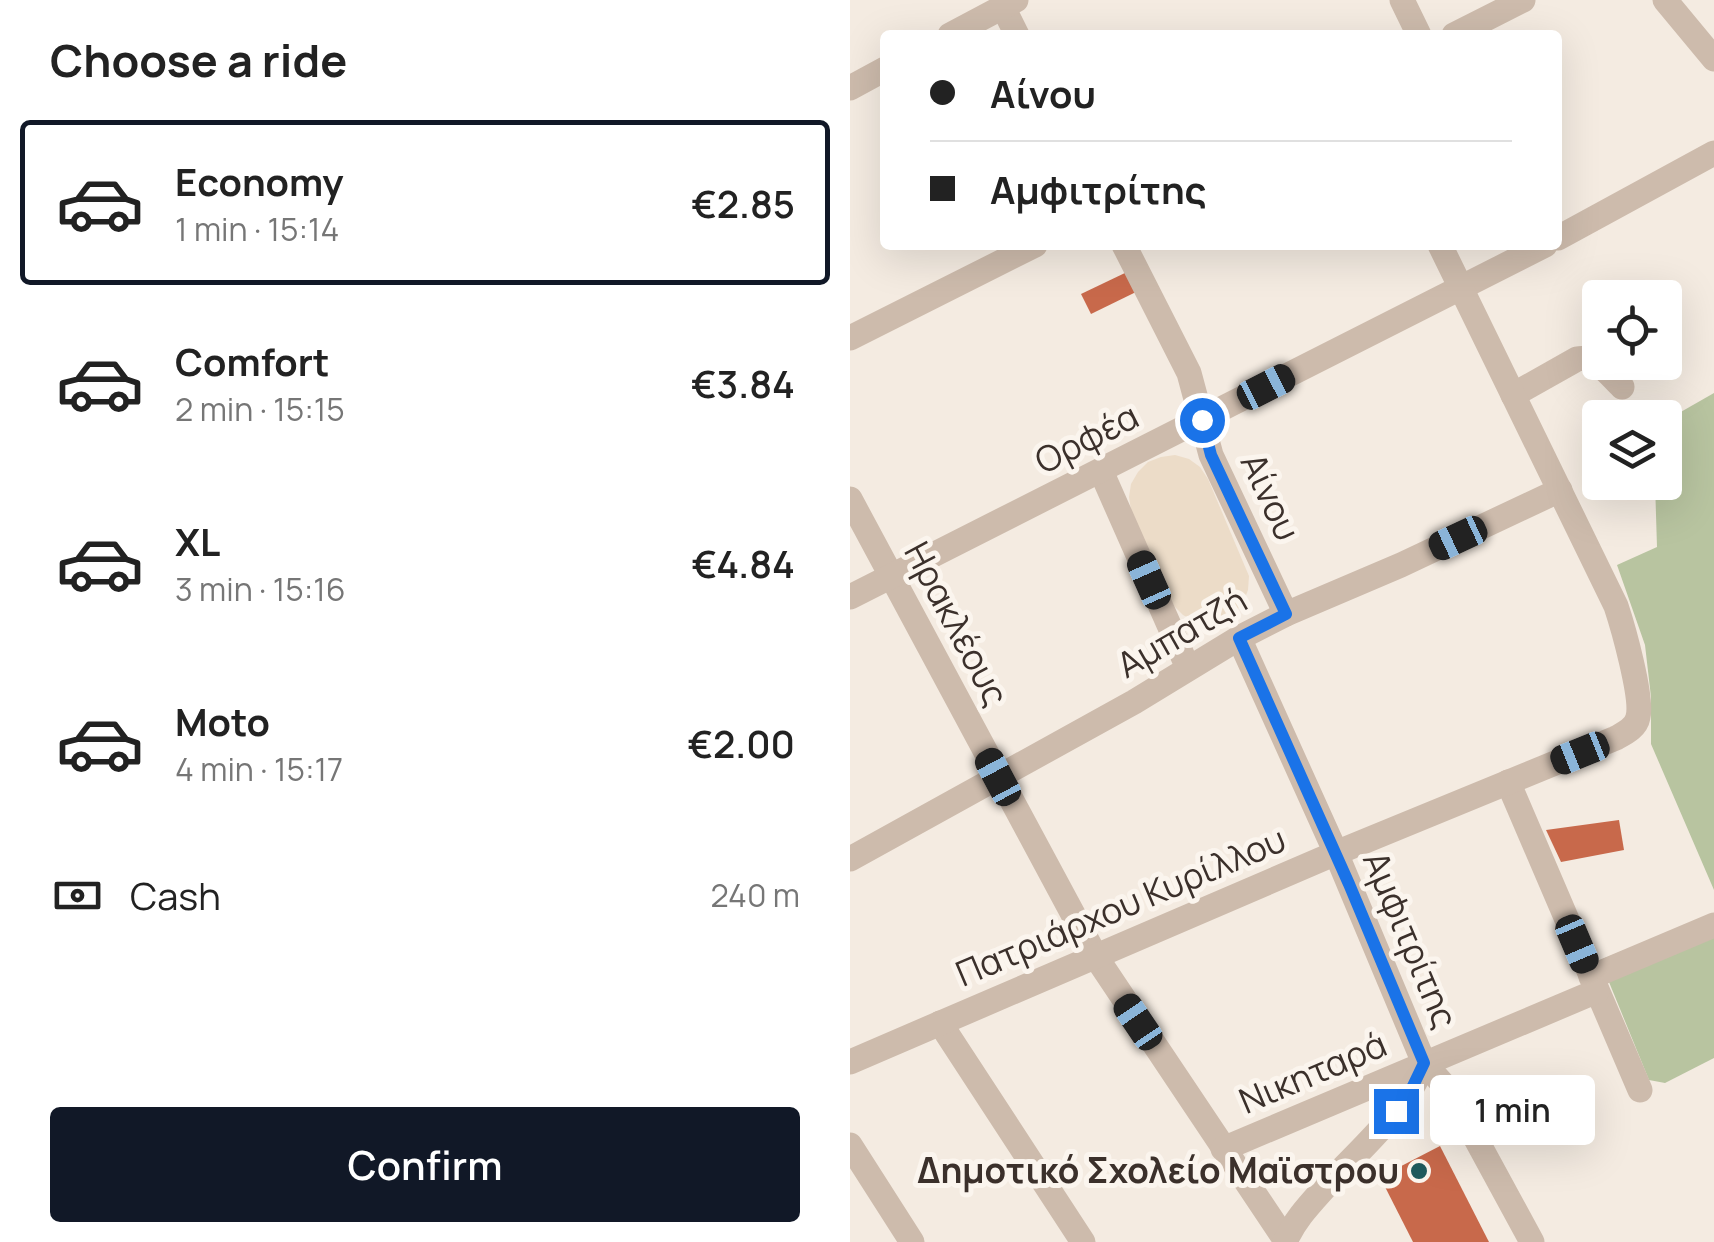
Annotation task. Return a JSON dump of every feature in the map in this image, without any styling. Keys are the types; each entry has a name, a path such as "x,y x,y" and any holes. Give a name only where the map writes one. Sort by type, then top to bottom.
{"street":[{"path":"1402,0 1417,30"},
{"path":"1464,30 1524,0"},
{"path":"1664,0 1713,57"},
{"path":"960,30 1009,4 1016,30"},
{"path":"850,88 880,72"},
{"path":"1562,236 1714,153"},
{"path":"850,338 1025,250"},
{"name":"Αίνου","path":"1127,250 1190,374 1211,455 1286,614"},
{"path":"1442,250 1560,490"},
{"name":"Ορφέα","path":"850,597 1529,250"},
{"path":"1513,395 1585,358 1593,360 1622,387"},
{"path":"1101,471 1188,668"},
{"name":"Αμπατζή","path":"850,859 1134,702 1239,638 1560,490"},
{"name":"Πατριάρχου Κυρίλλου","path":"850,1062 1628,731 1638,720 1638,700 1624,629 1560,490"},
{"name":"Ηρακλέους","path":"850,498 1096,957 1286,1242"},
{"name":"Αμφιτρίτης","path":"1239,638 1336,853 1424,1063 1396,1111 1300,1214 1286,1242"},
{"path":"1508,782 1640,1090"},
{"name":"Νικηταρά","path":"1222,1149 1424,1063 1714,926"},
{"path":"940,1023 1083,1242"},
{"path":"1424,1063 1451,1093 1532,1242"},
{"path":"850,1145 912,1242"}],"green space":[{"path":"1714,393 1714,890 1651,744 1645,645 1617,565 1657,547 1656,500 1682,500 1682,411"},
{"path":"1714,914 1714,1058 1665,1083 1649,1080 1600,960"}],"shaded area":[{"path":"1175,455 1200,467 1208,479 1249,576 1243,603 1221,620 1195,621 1174,606 1131,510 1131,484 1138,472 1148,462"}],"building":[{"path":"1127,272 1136,292 1091,314 1081,294"},
{"path":"1619,820 1624,850 1561,862 1546,830"},
{"path":"1440,1146 1489,1242 1413,1242 1380,1177"}],"place":[{"name":"Δημοτικό Σχολείο Μαϊστρου","path":"1419,1171"}],"route":[{"path":"1202,420 1211,455 1286,614 1239,638 1424,1063 1396,1111"}]}
